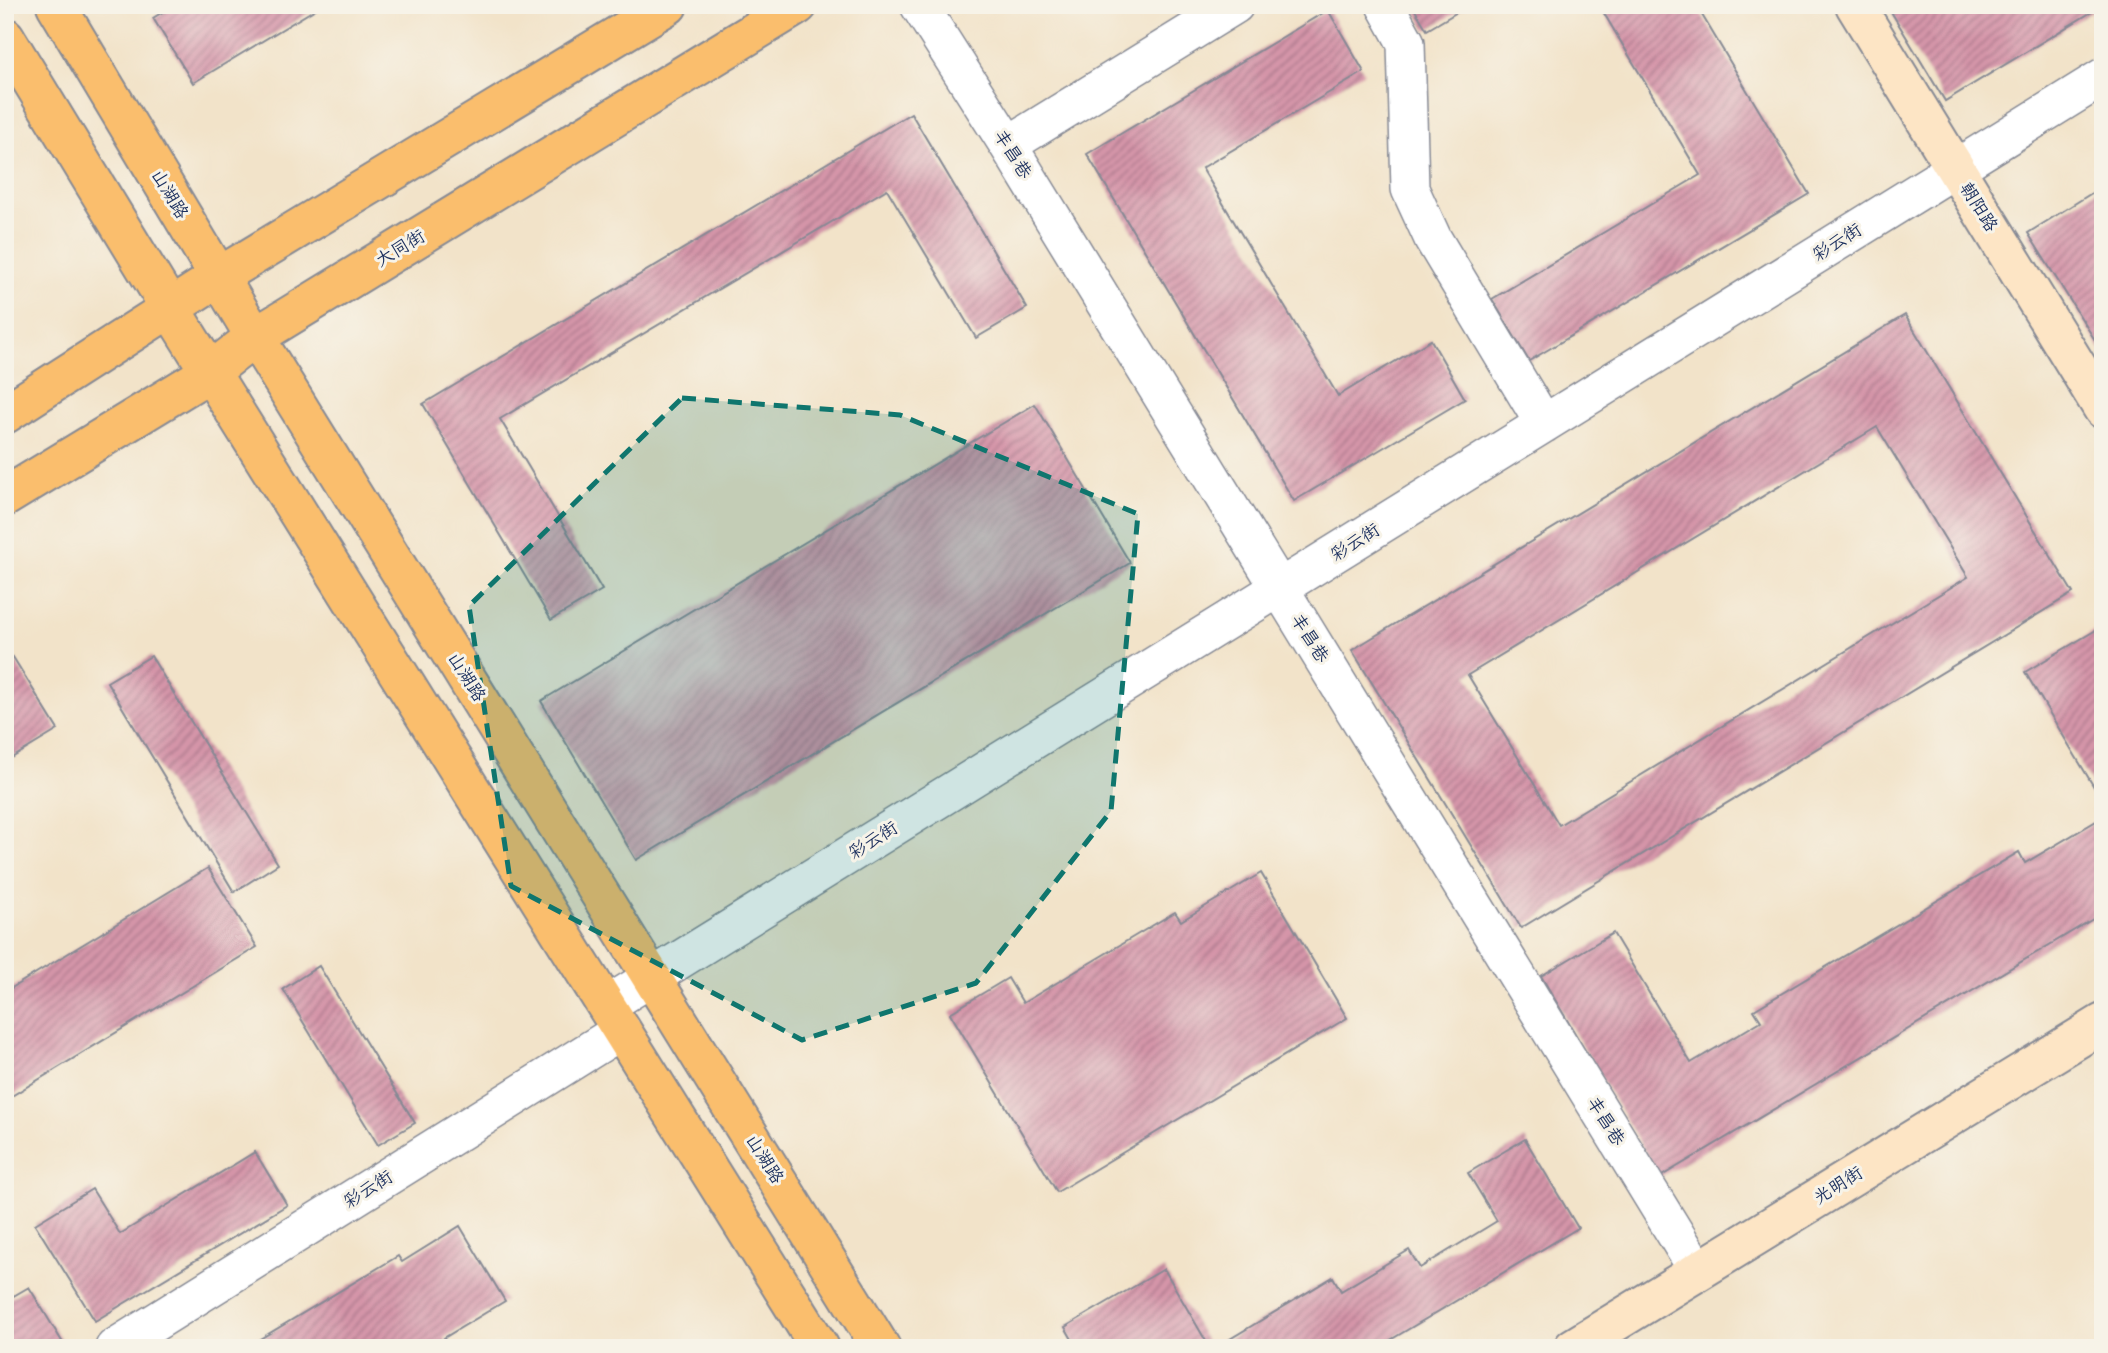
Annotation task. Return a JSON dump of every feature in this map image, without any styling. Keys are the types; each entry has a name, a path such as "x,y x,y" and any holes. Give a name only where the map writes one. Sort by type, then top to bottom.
{"main road":[{"name":"山湖路","path":"56,5 255,337 881,1348"},
{"path":"5,414 220,276 668,5"},
{"name":"大同街","path":"5,497 211,372 255,337 798,5"},
{"name":"朝阳路","path":"1855,5 2103,409"},
{"path":"5,37 170,308 820,1348"},
{"name":"光明街","path":"1573,1348 2103,1023"}],"street":[{"name":"丰昌巷","path":"919,5 1008,145 1698,1271"},
{"path":"1008,145 1235,5"},
{"path":"1385,5 1406,43 1410,189 1433,239 1544,424"},
{"name":"彩云街","path":"114,1348 615,1018 653,977 2103,78"}],"highlighted area":[{"path":"682,398 900,415 1138,514 1111,811 976,983 802,1040 511,886 469,606"}],"building":[{"path":"174,5 322,5 193,83 153,18"},
{"path":"1412,5 1469,5 1427,30"},
{"path":"1599,5 1696,5 1809,194 1529,361 1492,299 1700,175"},
{"path":"1887,5 1967,6 2103,5 1945,101"},
{"path":"1328,10 1364,72 1202,168 1338,396 1431,340 1465,399 1294,501 1087,154"},
{"path":"911,113 1027,308 976,338 887,189 500,419 602,590 551,620 423,404"},
{"path":"2103,186 2103,353 2028,233"},
{"path":"1905,315 2073,593 1521,928 1352,650","holes":["1877,427 1968,577 1559,825 1468,675"]},
{"path":"1035,404 1130,563 636,860 541,701"},
{"path":"2103,626 2103,802 2025,672"},
{"path":"151,656 278,864 234,892 107,682"},
{"path":"13,657 58,730 5,762 5,662"},
{"path":"2103,817 2103,913 1660,1177 1541,976 1613,933 1691,1063 1761,1021 1754,1010 2019,852 2025,863"},
{"path":"208,868 257,947 5,1100 5,992"},
{"path":"1261,873 1347,1018 1057,1192 950,1013 1008,978 1023,1003 1175,912 1181,921"},
{"path":"319,966 415,1123 378,1145 283,989"},
{"path":"1525,1139 1578,1228 1382,1345 1384,1348 1215,1348 1333,1277 1341,1291 1409,1250 1420,1268 1497,1221 1468,1173"},
{"path":"255,1152 287,1205 95,1321 35,1224 92,1189 120,1234"},
{"path":"460,1226 505,1301 444,1338 449,1348 245,1348 398,1256 402,1262"},
{"path":"1164,1269 1210,1348 1077,1348 1065,1327"},
{"path":"29,1287 66,1348 5,1348 5,1301"}]}
